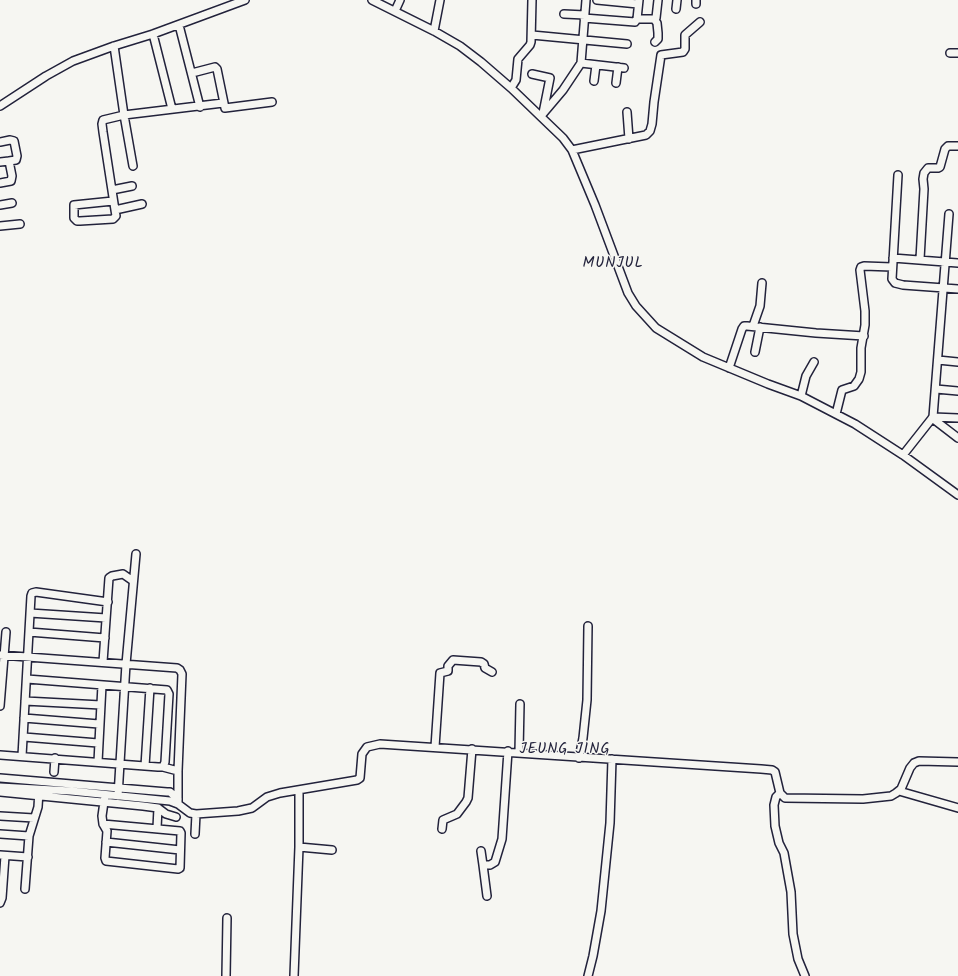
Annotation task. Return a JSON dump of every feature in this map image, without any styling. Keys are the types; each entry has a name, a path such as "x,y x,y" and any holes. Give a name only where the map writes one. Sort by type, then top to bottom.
{"street":[{"path":"0,106 69,63 114,46 153,34 231,2 245,0"},
{"path":"372,0 434,31 460,46 542,114 560,134 572,150 595,205 625,287 636,306 656,328 702,357 801,396 855,424 903,455 958,495"},
{"path":"395,12 400,0"},
{"path":"434,31 440,0"},
{"path":"511,88 516,80 518,59 530,45 532,35 532,0"},
{"path":"542,114 563,90 581,63 586,0"},
{"path":"597,0 638,2 637,19"},
{"path":"654,19 656,18 658,0"},
{"path":"676,0 676,9"},
{"path":"564,14 632,23 637,21 637,19 654,19"},
{"path":"654,19 657,22 658,33 658,39 655,42"},
{"path":"572,150 646,135 650,131 661,56 683,52 685,49 686,35 700,22"},
{"path":"179,24 200,107"},
{"path":"153,34 172,109"},
{"path":"532,35 582,41 627,44"},
{"path":"114,46 133,166"},
{"path":"950,53 958,53"},
{"path":"581,63 621,68 616,83"},
{"path":"594,80 596,65"},
{"path":"192,73 215,67 217,69 225,108 272,102"},
{"path":"532,74 550,78 542,114"},
{"path":"113,201 74,205 74,218 76,221 80,221 113,219 116,216 102,124 103,120 124,115 200,107 223,103"},
{"path":"627,112 629,139"},
{"path":"0,142 10,140 14,141 17,159 0,162"},
{"path":"920,260 924,189 922,179 928,168 940,167 945,149 948,146 958,146"},
{"path":"0,183 11,181 12,176 9,161"},
{"path":"898,175 892,278 895,283 915,287 958,289"},
{"path":"112,190 132,186"},
{"path":"0,205 12,203"},
{"path":"115,210 142,204"},
{"path":"903,455 932,418 936,389 949,214"},
{"path":"0,226 20,224"},
{"path":"893,258 958,263"},
{"path":"836,414 842,390 854,386 861,372 861,348 864,336 865,311 861,286 861,267 892,267"},
{"path":"755,352 762,283"},
{"path":"729,368 744,326 864,336"},
{"path":"938,360 958,362"},
{"path":"801,396 806,376 814,362"},
{"path":"936,389 958,391"},
{"path":"932,418 958,418"},
{"path":"932,418 958,438"},
{"path":"121,796 120,764 126,664 136,554"},
{"path":"103,662 109,582 112,576 123,574 133,581"},
{"path":"22,756 32,593 36,592 108,602"},
{"path":"30,613 106,618"},
{"path":"579,758 583,738 587,700 588,626"},
{"path":"0,706 2,655 6,632"},
{"path":"29,632 105,638"},
{"path":"2,655 177,668 182,674 178,802"},
{"path":"435,747 440,673 448,671 448,666 454,660 481,662 484,664 485,668 492,672"},
{"path":"27,679 167,690 169,694 165,762 163,766"},
{"path":"98,762 102,685"},
{"path":"145,766 150,688"},
{"path":"25,701 101,705"},
{"path":"518,752 520,704"},
{"path":"24,718 99,724"},
{"path":"24,738 98,743"},
{"path":"0,789 42,789 178,802 187,811 196,814 245,810 252,808 267,797 280,793 357,780 360,778 362,754 367,747 380,744 508,751 579,758 715,765 772,770 777,776 780,794 788,799 863,799 891,796 899,791 910,768 914,763 919,761 958,762"},
{"path":"442,829 443,820 457,814 468,798 472,750"},
{"path":"483,865 490,865 495,862 502,839 508,751"},
{"path":"0,755 145,766 163,766 178,771"},
{"path":"54,772 55,758"},
{"path":"588,976 601,911 610,823 612,759"},
{"path":"0,778 42,789 105,798 121,796 158,808 166,814 176,817"},
{"path":"25,889 29,836 42,789"},
{"path":"294,976 299,847 299,790"},
{"path":"899,791 958,808"},
{"path":"780,794 776,797 774,805 776,826 779,843 784,853 791,892 794,940 798,959 805,976"},
{"path":"103,824 180,831 180,868 106,861 107,831 103,824 102,816 105,798"},
{"path":"156,828 158,808"},
{"path":"195,834 196,814"},
{"path":"0,816 34,818"},
{"path":"0,834 29,836"},
{"path":"106,842 180,850"},
{"path":"299,847 332,850"},
{"path":"481,851 487,896"},
{"path":"0,903 2,898 3,855 28,857"},
{"path":"226,976 227,918"}],"district":[{"name":"MUNJUL","path":"613,264"},
{"name":"JEUNG JING","path":"565,750"}]}
